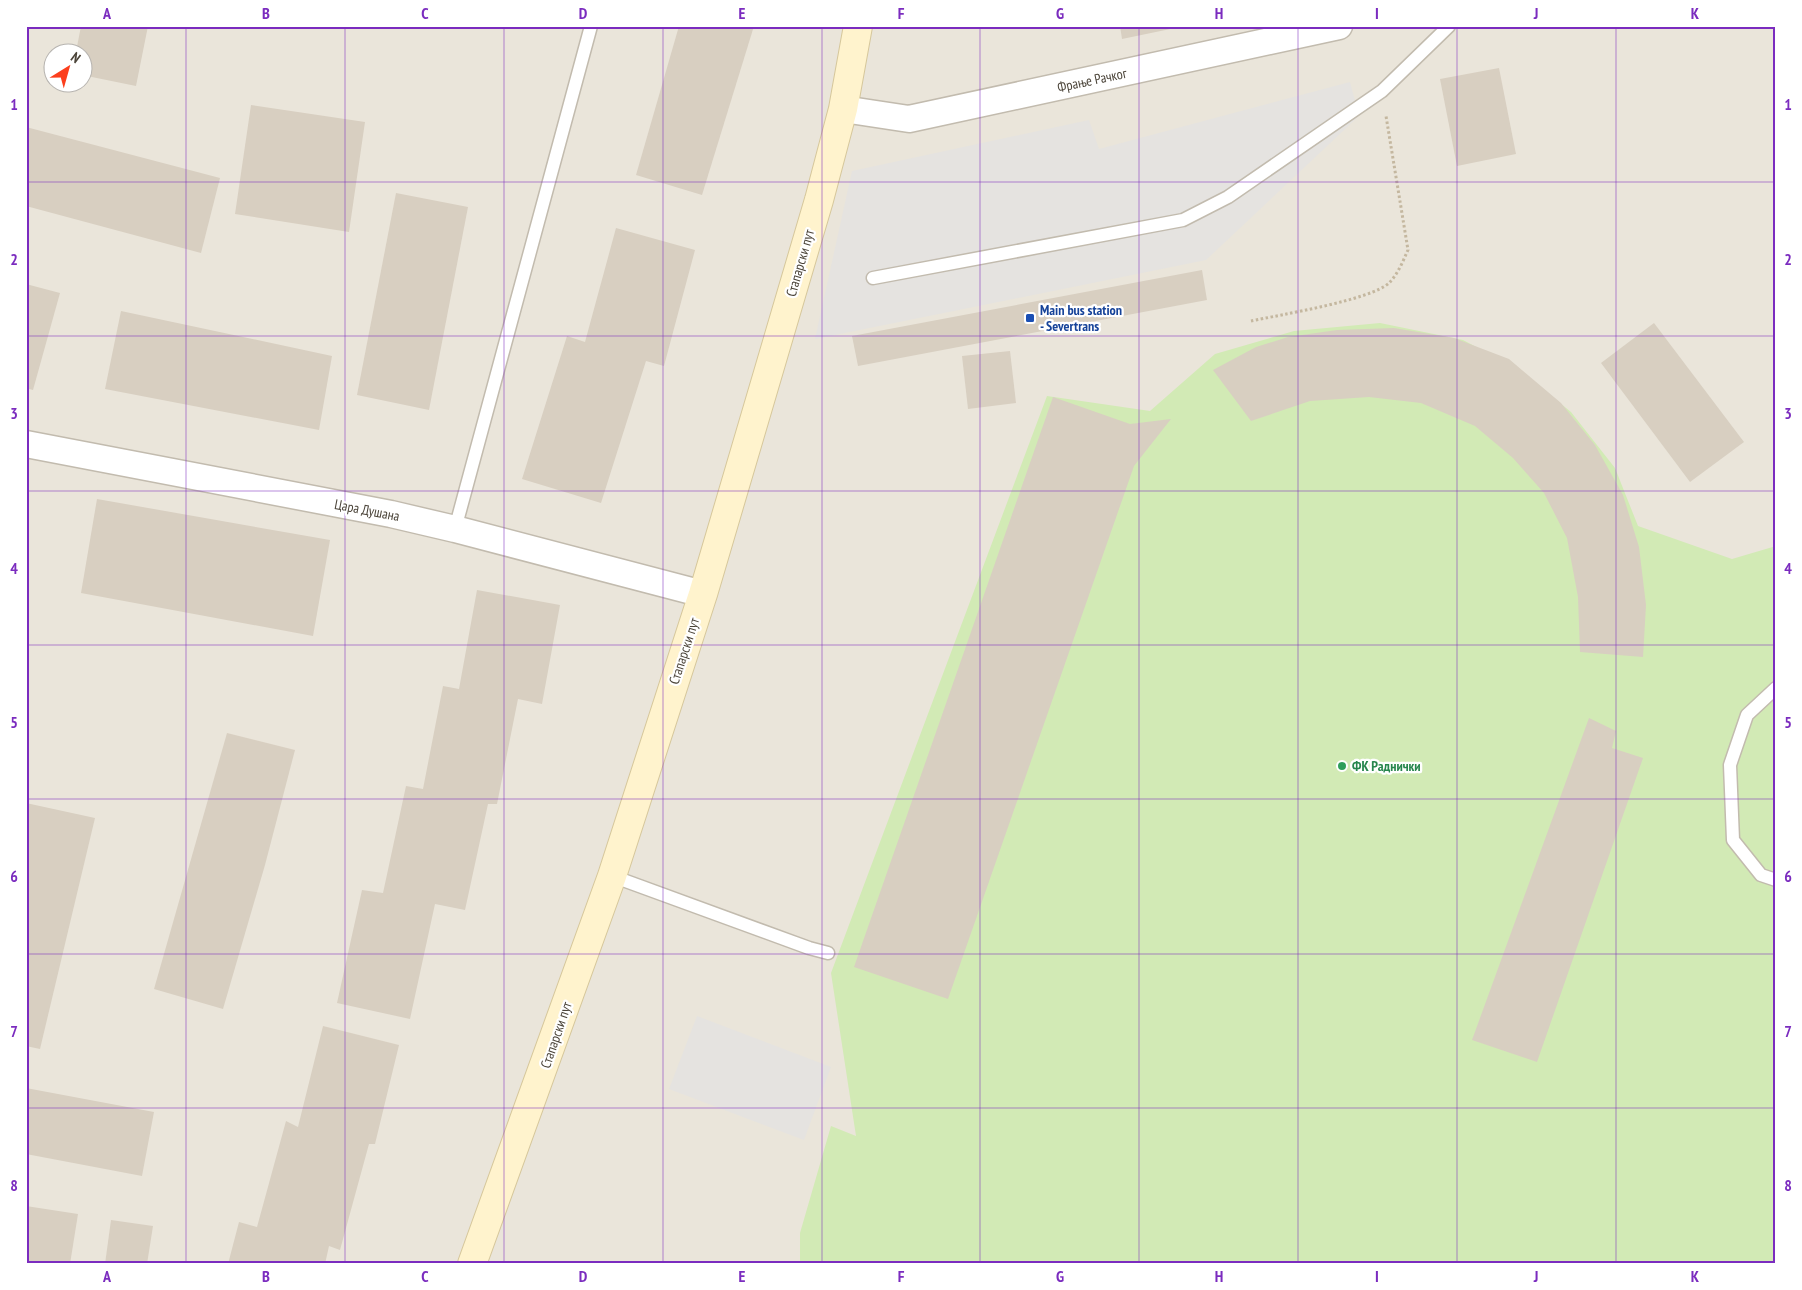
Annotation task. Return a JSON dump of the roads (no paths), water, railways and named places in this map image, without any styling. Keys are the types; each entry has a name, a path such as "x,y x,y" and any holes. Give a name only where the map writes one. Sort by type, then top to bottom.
{"main road":[{"name":"Стапарски пут","path":"472,1264 612,876 703,594 843,109 858,26"}],"street":[{"name":"Фрање Рачког","path":"843,109 909,119 1339,26"},
{"name":"Цара Душана","path":"26,444 455,528 703,594"}],"lane":[{"path":"455,528 591,26"},
{"path":"873,278 1183,220 1228,197 1382,91 1449,26"},
{"path":"1776,688 1747,715 1730,765 1733,840 1762,875 1776,880"},
{"path":"612,876 809,948 828,953"}],"place":[{"name":"Main bus station - Severtrans","path":"1030,318"},
{"name":"ФК Раднички","path":"1342,766"}]}
